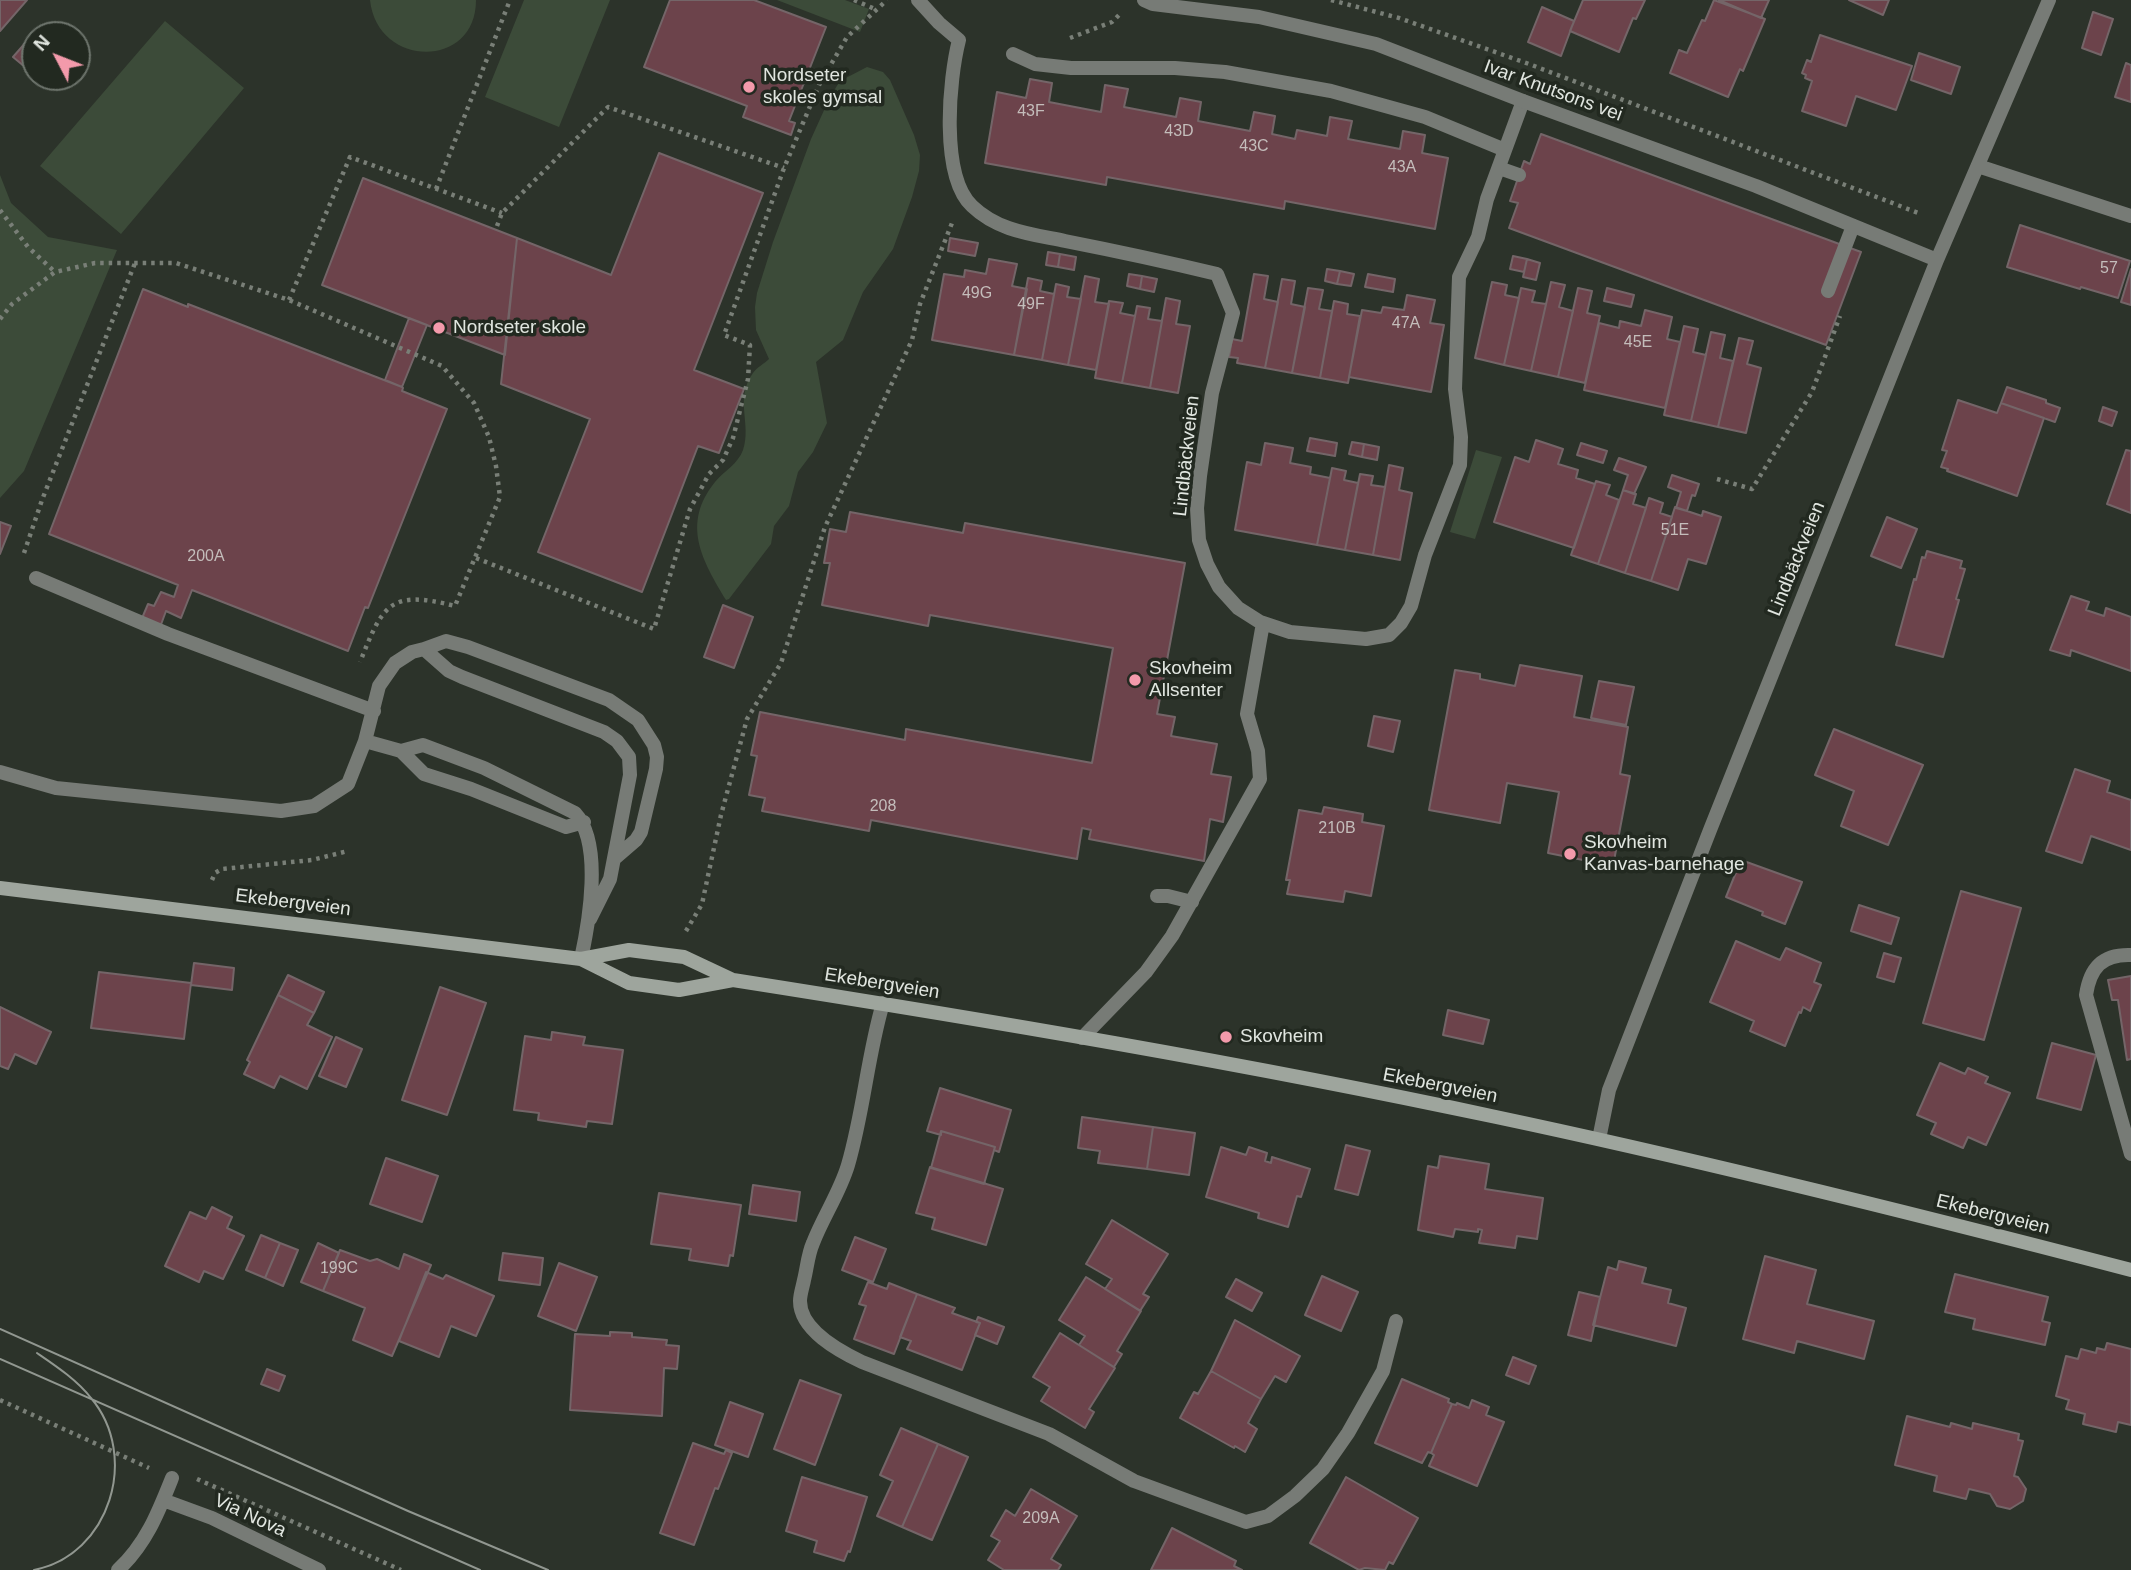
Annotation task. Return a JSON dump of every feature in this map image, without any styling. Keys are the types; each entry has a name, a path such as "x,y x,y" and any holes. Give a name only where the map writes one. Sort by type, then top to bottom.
{"main road":[{"name":"Ekebergveien","path":"0,888 581,959 629,950 684,957 733,980 1083,1038 1494,1116 1599,1139 2131,1269"},
{"name":"Ekebergveien","path":"581,959 629,983 679,990 733,980"}],"street":[{"path":"918,0 959,40 952,67 950,115 959,190"},
{"name":"Ivar Knutsons vei","path":"1144,0 1153,4 1259,17 1377,44 1523,101 1756,186 1937,260"},
{"name":"Lindbäckveien","path":"1599,1139 1609,1090 1937,260 2049,0"},
{"path":"1013,54 1035,64 1071,68 1175,68 1225,72 1331,91 1425,117 1505,150"},
{"name":"Lindbäckveien","path":"959,190 970,205 994,224 1027,234 1217,274 1233,313 1212,393 1197,508 1199,540 1207,564 1219,587 1238,608 1263,623 1290,632 1366,639 1389,635 1401,623 1410,606 1425,555 1460,465 1461,437 1455,389 1459,277 1478,237 1487,199 1523,101"},
{"path":"1978,166 2131,216"},
{"path":"1499,167 1519,175"},
{"path":"1828,291 1853,226"},
{"path":"36,578 168,634 374,710"},
{"path":"1083,1038 1146,972 1192,902 1260,779 1258,751 1247,714 1263,623"},
{"path":"0,772 56,788 282,811 314,806 348,784 365,741 379,686 395,663 412,652 446,641 609,700 638,720 654,745 656,769 641,832 636,840 614,859"},
{"path":"424,649 450,671 604,732 617,741 629,757 630,775 610,879 590,919"},
{"path":"365,741 401,751 424,774 471,789 566,827 584,822"},
{"path":"401,751 423,745 484,768 566,807 584,822 590,856 590,919 581,959"},
{"path":"1157,896 1192,902"},
{"path":"2131,955 2106,959 2097,966 2088,979 2086,995 2131,1154"},
{"path":"883,1003 873,1038 866,1094 847,1168 811,1246 800,1301 804,1316 818,1334 835,1349 862,1362 1049,1434 1134,1481 1246,1522 1268,1516 1295,1496 1323,1469 1348,1433 1383,1371 1396,1321"},
{"path":"118,1570 134,1555 153,1525 172,1478"},
{"name":"Via Nova","path":"163,1500 212,1518 319,1570"}],"path":[{"path":"436,189 510,0"},
{"path":"854,0 876,9"},
{"path":"476,558 654,629 690,509 709,474 723,460 733,438 748,379 750,345 724,335 784,168 819,85 847,37 887,0"},
{"path":"1331,0 1399,18 1529,64 1921,214"},
{"path":"498,226 502,214 608,107 784,168"},
{"path":"289,300 350,157 502,214"},
{"path":"682,938 702,904 721,816 747,719 781,663 825,527 912,340 920,304 954,216 959,190"},
{"path":"0,210 28,247 55,272"},
{"path":"0,320 12,304 55,272 95,263 176,262 289,300 442,366 474,403 489,437 500,497 455,606 418,599 399,601 386,609 376,622 358,666"},
{"path":"36,578 24,553 42,499 135,263"},
{"path":"1717,480 1752,489 1812,392 1825,357"},
{"path":"212,880 215,873 222,869 312,860 348,851"},
{"path":"0,1400 172,1478 192,1478 212,1484 401,1570"}],"green space":[{"path":"370,0 476,0 472,23 460,39 444,49 426,52 407,48 390,39 377,22"},
{"path":"524,0 610,0 559,127 485,97"},
{"path":"777,0 845,0 869,9 860,32"},
{"path":"165,21 244,88 121,234 40,166"},
{"path":"867,67 883,72 890,80 914,135 920,155 919,171 893,249 863,292 843,340 816,362 827,423 813,452 798,472 789,506 774,526 771,544 726,600 703,556 697,527 705,497 743,450 747,383 756,369 769,359 756,330 757,293 811,139 830,97 840,81"},
{"path":"0,175 11,203 48,237 117,250 24,471 0,498"},
{"path":"1476,450 1502,457 1475,539 1450,532"}],"building":[{"path":"0,0 27,0 0,31"},
{"name":"Nordseter skoles gymsal","path":"670,0 754,0 826,27 789,121 795,123 791,135 743,117 747,106 644,67"},
{"path":"1583,0 1645,0 1636,19 1633,18 1619,52 1570,31"},
{"path":"1714,0 1765,19 1743,71 1740,69 1728,97 1670,73 1679,50 1687,53"},
{"path":"1719,0 1769,0 1761,18"},
{"path":"1849,0 1889,0 1883,15"},
{"path":"1542,7 1574,21 1561,56 1528,42"},
{"path":"2093,12 2113,19 2101,55 2082,48"},
{"path":"1820,35 1912,66 1896,110 1856,96 1846,126 1802,111 1812,81 1802,73 1807,60 1811,62"},
{"path":"21,48 21,64 13,57"},
{"path":"1919,53 1960,67 1951,94 1911,80"},
{"path":"2126,63 2131,65 2131,102 2115,97"},
{"path":"1030,79 1052,83 1049,102 1101,112 1105,85 1128,89 1124,107 1176,117 1180,98 1201,102 1198,121 1250,131 1254,112 1275,116 1272,134 1295,139 1297,130 1327,136 1330,117 1352,121 1348,139 1400,149 1403,131 1425,135 1422,153 1448,158 1435,229 1285,201 1284,209 1107,177 1106,185 985,163 997,92 1026,98"},
{"path":"1541,134 1861,252 1826,345 1509,228 1518,203 1510,201 1524,161 1530,164"},
{"path":"659,153 763,193 694,370 744,389 719,453 698,446 642,592 538,552 590,419 501,384 517,238 611,275"},
{"path":"363,178 517,238 505,355 322,285"},
{"path":"2020,225 2130,261 2118,298 2007,267"},
{"path":"950,238 978,243 975,256 948,251"},
{"path":"1048,252 1060,254 1058,267 1046,265"},
{"path":"1060,254 1076,257 1074,270 1058,267"},
{"path":"1513,256 1527,259 1524,272 1510,269"},
{"path":"989,259 1017,264 1012,286 1027,289 1014,355 932,340 944,274 964,277 965,270 986,274"},
{"path":"1527,259 1540,263 1536,280 1523,277"},
{"path":"1327,269 1340,271 1337,284 1325,281"},
{"path":"2131,269 2131,305 2121,302"},
{"path":"1340,271 1354,274 1351,286 1337,284"},
{"path":"1129,274 1142,276 1140,289 1127,286"},
{"path":"1254,274 1268,276 1264,299 1278,302 1265,368 1237,363 1238,358 1229,357 1232,339 1242,341"},
{"path":"1368,274 1395,279 1393,292 1365,287"},
{"path":"1085,276 1099,279 1095,302 1109,304 1096,370 1068,365"},
{"path":"1142,276 1157,279 1154,292 1140,289"},
{"path":"1028,278 1042,281 1040,291 1054,294 1042,360 1014,355"},
{"path":"1282,279 1295,281 1291,304 1305,307 1292,373 1265,368"},
{"path":"1492,282 1507,285 1505,295 1519,298 1504,365 1475,358"},
{"path":"1551,282 1565,285 1559,307 1573,311 1558,377 1531,371"},
{"path":"1056,284 1069,287 1067,297 1081,299 1068,365 1042,360"},
{"path":"1308,288 1323,290 1319,309 1332,311 1320,378 1292,373"},
{"path":"1521,288 1535,291 1532,302 1546,304 1531,371 1504,365"},
{"path":"1578,288 1592,291 1587,313 1600,316 1585,383 1558,377"},
{"path":"1607,288 1634,295 1631,307 1604,301"},
{"path":"143,289 402,387 402,391 447,409 368,608 365,607 348,651 192,590 181,618 166,611 159,630 140,623 148,604 154,606 161,592 174,597 178,585 49,534"},
{"path":"1407,295 1435,300 1430,323 1444,325 1431,392 1349,377 1362,310 1381,313 1383,307 1404,310"},
{"path":"1166,298 1180,301 1176,324 1190,326 1178,393 1150,388"},
{"path":"1109,301 1123,303 1120,313 1135,316 1122,383 1095,378"},
{"path":"1334,301 1348,304 1347,314 1360,316 1348,383 1320,378"},
{"path":"1137,306 1150,308 1148,319 1162,321 1150,388 1122,383"},
{"path":"1645,310 1672,317 1667,339 1680,342 1665,408 1584,390 1599,323 1619,328 1620,321 1641,326"},
{"path":"409,318 427,325 402,387 385,380"},
{"path":"1684,326 1698,329 1693,352 1706,355 1691,421 1664,415"},
{"path":"1711,332 1725,335 1720,358 1733,361 1718,427 1691,421"},
{"path":"1739,338 1753,341 1747,364 1761,368 1746,433 1718,427"},
{"path":"2007,387 2046,400 2046,403 2060,408 2055,422 2001,403"},
{"path":"1958,400 1997,413 2001,403 2044,418 2017,496 1941,467 1947,451 1942,450"},
{"path":"2103,407 2117,412 2112,426 2099,421"},
{"path":"1310,438 1337,443 1335,456 1307,451"},
{"path":"1536,440 1563,449 1558,464 1578,470 1576,478 1595,484 1574,548 1494,522 1515,457 1529,462"},
{"path":"1352,442 1364,444 1362,457 1349,454"},
{"path":"1265,443 1293,448 1290,463 1311,467 1310,474 1330,478 1317,545 1235,530 1247,462 1261,465"},
{"path":"1581,443 1607,451 1603,463 1577,455"},
{"path":"1364,444 1379,447 1377,460 1362,457"},
{"path":"2126,450 2131,451 2131,513 2107,504"},
{"path":"1619,458 1646,467 1634,494 1623,490 1628,475 1614,470"},
{"path":"1389,465 1403,468 1399,490 1412,493 1400,560 1373,555"},
{"path":"1332,468 1346,471 1344,480 1358,483 1345,550 1317,545"},
{"path":"1360,474 1373,476 1371,485 1385,487 1373,555 1345,550"},
{"path":"1672,475 1699,484 1687,511 1676,508 1681,492 1668,487"},
{"path":"1596,481 1610,485 1606,495 1619,500 1598,564 1571,555"},
{"path":"1623,490 1636,494 1633,504 1646,508 1625,573 1598,564"},
{"path":"1649,498 1663,503 1660,513 1672,517 1651,581 1625,573"},
{"path":"1675,507 1702,516 1703,511 1721,517 1706,564 1688,559 1678,590 1651,581"},
{"name":"Skovheim Allsenter","path":"850,512 963,533 965,523 1185,563 1157,714 1175,717 1171,736 1217,744 1211,774 1231,777 1223,822 1210,819 1204,861 1089,839 1091,830 1082,828 1077,859 871,820 869,831 762,811 765,798 749,795 757,756 751,755 760,712 905,740 906,729 1092,763 1113,648 930,615 928,626 822,605 830,563 824,563 830,529 846,532"},
{"path":"1887,517 1917,529 1901,568 1871,556"},
{"path":"0,522 11,526 0,554"},
{"path":"1927,551 1962,561 1960,568 1965,569 1943,657 1896,645 1914,579 1916,580 1922,557 1925,558"},
{"path":"2071,596 2089,602 2086,610 2104,616 2106,608 2131,617 2131,671 2071,650 2070,656 2050,650"},
{"path":"723,605 753,617 734,668 704,657"},
{"path":"1520,665 1582,676 1574,717 1628,727 1620,774 1630,776 1613,866 1548,853 1559,792 1507,783 1500,823 1429,810 1455,670 1480,674 1480,679 1515,686"},
{"path":"1599,681 1634,687 1626,725 1591,718"},
{"path":"1374,716 1400,721 1393,752 1368,746"},
{"path":"1834,729 1923,765 1888,845 1841,826 1854,791 1815,775"},
{"path":"2075,769 2110,781 2107,792 2131,800 2131,850 2091,836 2082,863 2046,851"},
{"path":"1324,807 1363,814 1362,822 1384,826 1371,896 1345,891 1343,902 1287,894 1290,880 1286,880 1299,810 1322,814"},
{"path":"1741,860 1802,882 1785,924 1726,897"},
{"path":"1961,891 2021,908 1984,1040 1923,1023"},
{"path":"1859,905 1899,918 1891,944 1851,931"},
{"path":"1736,941 1780,960 1786,948 1821,963 1814,982 1821,985 1810,1011 1803,1007 1801,1013 1799,1012 1785,1046 1750,1031 1754,1021 1710,1002"},
{"path":"1884,953 1901,958 1894,982 1877,977"},
{"path":"194,963 234,968 232,990 191,985"},
{"path":"99,972 191,983 184,1039 91,1028"},
{"path":"288,975 324,992 314,1013 278,995"},
{"path":"2131,976 2131,1059 2127,1060 2118,1000 2112,1000 2108,980"},
{"path":"440,987 486,1003 447,1115 402,1100"},
{"path":"278,995 314,1013 307,1025 332,1037 307,1089 280,1076 274,1088 244,1074 250,1062 247,1060"},
{"path":"0,1007 51,1032 36,1064 15,1054 8,1069 0,1066"},
{"path":"1448,1010 1489,1020 1483,1044 1443,1035"},
{"path":"552,1032 585,1037 583,1045 623,1050 612,1124 587,1121 586,1127 538,1120 539,1113 514,1110 525,1036 551,1040"},
{"path":"336,1037 362,1049 346,1087 319,1076"},
{"path":"2052,1043 2096,1055 2081,1110 2037,1098"},
{"path":"1940,1063 1965,1074 1968,1068 1988,1077 1985,1083 2010,1093 1986,1145 1968,1137 1963,1148 1931,1134 1936,1123 1917,1115"},
{"path":"940,1088 1011,1110 999,1152 994,1150 995,1147 941,1131 941,1135 927,1131"},
{"path":"1082,1117 1153,1127 1147,1169 1098,1163 1100,1151 1078,1148"},
{"path":"1153,1127 1195,1133 1189,1175 1147,1169"},
{"path":"941,1131 995,1147 984,1184 931,1168"},
{"path":"1346,1145 1370,1151 1358,1195 1335,1189"},
{"path":"1221,1147 1246,1155 1249,1147 1267,1153 1265,1161 1271,1163 1272,1157 1310,1169 1301,1197 1297,1196 1288,1227 1258,1218 1259,1213 1206,1197"},
{"path":"1440,1156 1489,1164 1485,1189 1543,1198 1537,1239 1517,1236 1515,1248 1479,1243 1482,1230 1478,1229 1478,1232 1455,1229 1453,1237 1418,1230 1428,1166 1438,1168"},
{"path":"386,1158 438,1176 422,1222 370,1204"},
{"path":"930,1167 1003,1189 986,1245 932,1229 935,1218 916,1213"},
{"path":"753,1185 800,1192 796,1221 749,1214"},
{"path":"659,1193 741,1205 733,1256 730,1255 728,1266 689,1260 691,1249 651,1244"},
{"path":"212,1207 232,1217 227,1228 244,1236 223,1279 204,1271 199,1282 165,1266 190,1212 206,1219"},
{"path":"1112,1220 1168,1254 1143,1294 1149,1297 1140,1311 1105,1289 1112,1279 1086,1264"},
{"path":"261,1235 280,1243 265,1278 246,1270"},
{"path":"855,1237 886,1249 873,1282 842,1270"},
{"path":"280,1243 298,1250 283,1286 265,1278"},
{"path":"318,1243 339,1253 323,1291 301,1282"},
{"path":"340,1250 370,1261 377,1259 399,1269 404,1254 431,1265 392,1356 353,1340 365,1308 323,1291"},
{"path":"503,1253 543,1258 540,1285 499,1280"},
{"path":"1765,1256 1816,1270 1807,1304 1874,1321 1864,1359 1797,1341 1794,1353 1743,1339"},
{"path":"1619,1261 1646,1268 1642,1283 1671,1290 1668,1303 1686,1308 1676,1346 1593,1325 1608,1267 1617,1270"},
{"path":"559,1263 597,1277 576,1331 538,1316"},
{"path":"426,1272 443,1279 446,1275 494,1296 476,1336 451,1326 439,1357 399,1341"},
{"path":"1955,1274 2048,1297 2042,1321 2050,1323 2045,1345 1973,1329 1975,1319 1945,1312"},
{"path":"1322,1276 1358,1292 1341,1331 1305,1315"},
{"path":"1086,1277 1141,1311 1117,1351 1122,1354 1114,1367 1079,1345 1085,1336 1059,1320"},
{"path":"1236,1279 1262,1293 1252,1311 1226,1297"},
{"path":"868,1282 887,1289 889,1283 917,1294 894,1354 854,1339 866,1306 859,1304"},
{"path":"1579,1292 1600,1297 1591,1341 1568,1335"},
{"path":"917,1294 955,1308 952,1313 980,1323 962,1370 907,1349 911,1341 900,1337"},
{"path":"978,1317 1004,1327 997,1344 975,1335 980,1323 976,1322"},
{"path":"1235,1320 1300,1356 1286,1382 1275,1376 1261,1399 1211,1371"},
{"path":"610,1332 667,1340 666,1345 679,1346 677,1369 664,1368 662,1416 570,1410 575,1334 610,1336"},
{"path":"1060,1333 1115,1368 1089,1409 1094,1412 1085,1428 1041,1401 1050,1387 1033,1377"},
{"path":"2107,1343 2131,1349 2131,1425 2118,1422 2116,1432 2083,1424 2085,1414 2066,1409 2069,1400 2056,1396 2066,1356 2078,1359 2081,1349 2096,1353 2097,1348 2105,1350"},
{"path":"1513,1357 1536,1366 1529,1384 1506,1375"},
{"path":"267,1369 285,1376 279,1391 261,1384"},
{"path":"1211,1371 1261,1399 1248,1423 1257,1429 1245,1452 1180,1418 1194,1392 1198,1394"},
{"path":"1402,1379 1449,1399 1448,1402 1452,1404 1431,1453 1428,1452 1422,1463 1375,1443"},
{"path":"800,1380 841,1395 815,1465 774,1449"},
{"path":"1472,1400 1489,1407 1486,1415 1504,1422 1477,1486 1429,1466 1434,1455 1431,1453 1452,1404 1457,1403 1469,1408"},
{"path":"730,1402 763,1414 748,1457 715,1445"},
{"path":"1907,1416 1950,1427 1951,1423 1972,1429 1973,1423 2019,1434 2018,1440 2023,1441 2014,1476 2018,1477 2026,1489 2023,1501 2010,1509 1997,1506 1990,1494 1969,1489 1966,1499 1934,1491 1937,1476 1895,1465"},
{"path":"901,1428 938,1444 902,1527 877,1516 893,1481 880,1475"},
{"path":"693,1443 724,1454 726,1450 732,1453 718,1489 715,1488 694,1545 660,1533"},
{"path":"938,1444 968,1457 932,1540 902,1527"},
{"path":"802,1477 867,1497 850,1552 848,1551 844,1561 814,1552 817,1541 786,1531"},
{"path":"1346,1477 1418,1518 1393,1564 1389,1562 1385,1570 1359,1570 1310,1543"},
{"path":"1031,1489 1077,1516 1051,1559 1061,1565 1058,1570 1004,1570 988,1560 1000,1541 991,1536 1006,1510 1015,1516"},
{"path":"1172,1528 1236,1561 1234,1566 1242,1570 1151,1570"}],"tram line":[{"path":"0,1329 408,1511 548,1570"},
{"path":"34,1570 60,1561 82,1545 98,1524 109,1500 115,1474 113,1447 106,1421 91,1398 73,1379 37,1353"},
{"path":"0,1359 480,1570"}],"place":[{"name":"Nordseter skoles gymsal","path":"749,87"},
{"name":"Nordseter skole","path":"439,328"},
{"name":"Skovheim Allsenter","path":"1135,680"},
{"name":"Skovheim Kanvas-barnehage","path":"1570,854"},
{"name":"Skovheim","path":"1226,1037"}]}
